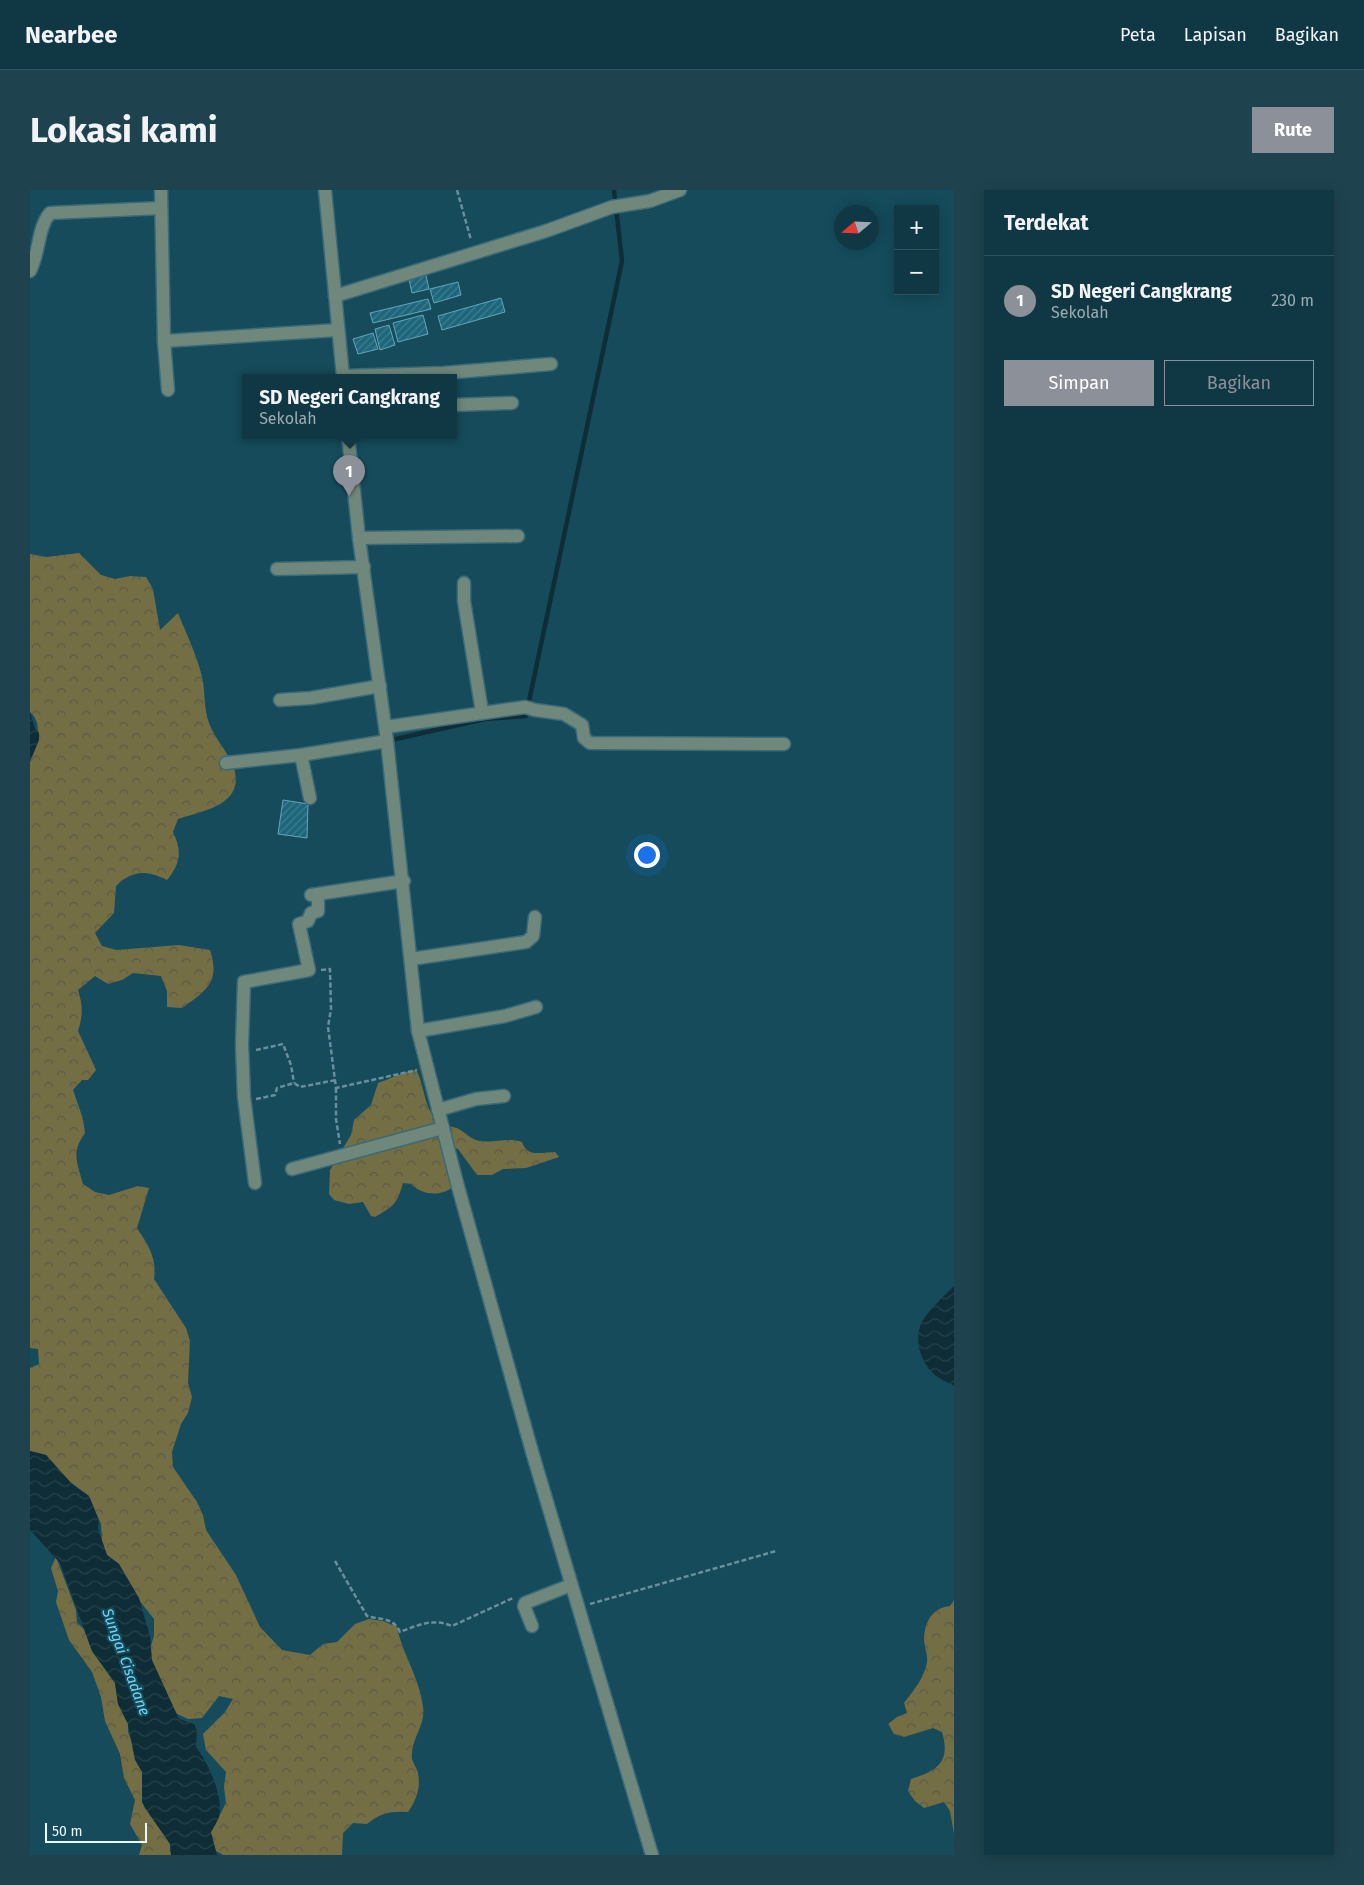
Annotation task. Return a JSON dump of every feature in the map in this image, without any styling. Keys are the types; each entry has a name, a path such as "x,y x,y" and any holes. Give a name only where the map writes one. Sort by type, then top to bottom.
{"street":[{"path":"161,190 164,341 168,390"},
{"path":"324,190 343,374"},
{"path":"335,296 475,254 650,195 680,190"},
{"path":"30,270 36,257 42,228 50,213 161,208"},
{"path":"164,341 338,330"},
{"path":"419,374 551,364"},
{"path":"457,405 512,404"},
{"path":"348,439 386,727 404,881 418,1031 565,1588 577,1607 652,1855"},
{"path":"360,538 518,536"},
{"path":"277,569 364,567"},
{"path":"464,583 464,601 482,712"},
{"path":"280,700 311,698 380,686"},
{"path":"386,727 525,706 535,710 564,714 582,725 584,738 590,743 784,744"},
{"path":"226,762 301,755 387,741"},
{"path":"301,755 310,798"},
{"path":"255,1183 245,1102 242,1052 244,982 309,970 298,924 308,921 312,913 318,911 315,895 404,881"},
{"path":"411,959 526,942 533,936 535,917"},
{"path":"418,1031 505,1016 536,1007"},
{"path":"438,1110 476,1099 504,1096"},
{"path":"292,1169 443,1128"},
{"path":"532,1626 524,1606 525,1603 565,1588"}],"path":[{"path":"457,190 475,254"},
{"path":"309,970 330,969 331,1009 328,1027 336,1080 336,1119 342,1154"},
{"path":"242,1052 283,1044 291,1065 294,1083 300,1087 336,1080"},
{"path":"336,1088 428,1068"},
{"path":"245,1102 275,1096 277,1088 294,1083"},
{"path":"577,1607 776,1551"},
{"path":"335,1561 367,1616 390,1620 396,1624 400,1632 429,1622 442,1622 452,1626 519,1596"}],"green space":[{"path":"79,553 101,575 115,579 130,576 146,577 153,589 160,630 178,613 201,674 209,723 232,763 236,780 234,789 225,801 210,809 178,819 173,832 178,845 179,857 172,874 167,880 153,874 140,873 134,874 122,881 116,886 114,913 95,933 102,946 116,950 179,945 210,950 214,971 209,985 204,991 182,1008 167,1007 167,991 161,976 133,973 122,980 108,984 95,976 78,990 82,1011 78,1031 96,1070 88,1080 82,1080 73,1090 83,1119 85,1133 78,1146 77,1163 83,1184 95,1192 109,1195 138,1186 149,1188 137,1228 153,1258 154,1279 186,1328 190,1341 188,1383 192,1397 188,1413 181,1424 172,1452 173,1467 197,1502 203,1515 206,1530 236,1575 260,1627 282,1650 310,1655 323,1644 337,1642 355,1624 369,1619 383,1621 397,1627 418,1686 423,1707 422,1720 412,1752 412,1759 419,1779 417,1794 408,1812 386,1814 377,1817 367,1824 353,1823 343,1833 342,1855 223,1855 211,1848 211,1832 226,1803 224,1787 226,1772 206,1750 203,1734 225,1712 233,1699 219,1696 202,1718 188,1719 175,1713 165,1700 149,1652 154,1636 154,1619 124,1581 119,1564 107,1555 102,1541 101,1524 89,1496 65,1478 46,1455 30,1451 30,1368 39,1364 38,1349 30,1348 30,757 38,728 37,722 30,712 30,554 46,557"},
{"path":"416,1070 431,1113 445,1126 457,1128 477,1140 522,1142 524,1147 531,1152 555,1152 559,1157 526,1168 503,1169 492,1175 477,1175 458,1149 450,1147 455,1185 445,1192 427,1193 411,1184 403,1183 394,1204 375,1217 371,1216 363,1202 349,1204 334,1200 329,1194 330,1170 351,1135 354,1120 371,1105 378,1083 402,1073"},
{"path":"56,1557 76,1610 77,1623 84,1629 92,1651 115,1683 118,1704 128,1724 128,1732 170,1844 171,1855 139,1855 142,1845 130,1824 135,1800 124,1778 120,1754 105,1721 101,1697 92,1672 69,1640 56,1602 58,1591 51,1568"},
{"path":"954,1600 954,1834 950,1811 944,1802 924,1808 915,1801 908,1791 911,1779 935,1769 940,1764 945,1751 942,1732 933,1728 904,1737 894,1734 888,1724 897,1717 907,1713 904,1703 918,1684 926,1668 927,1659 924,1639 928,1621 938,1609 950,1606"}],"water":[{"path":"30,712 35,729 39,732 39,740 30,762"},
{"path":"954,1286 954,1386 938,1377 929,1369 921,1355 918,1339 921,1324 925,1317"},
{"name":"Sungai Cisadane","path":"30,1451 46,1455 73,1485 89,1496 99,1521 98,1529 107,1555 119,1564 139,1598 150,1636 152,1660 179,1719 194,1724 197,1731 196,1747 214,1780 220,1809 219,1817 211,1832 217,1855 171,1855 170,1844 142,1802 142,1772 135,1760 128,1724 118,1704 115,1683 92,1651 60,1563 30,1530"}],"building":[{"path":"425,271 429,289 412,293 408,275"},
{"path":"458,282 461,295 434,303 430,289"},
{"path":"501,298 505,312 442,330 438,316"},
{"path":"428,299 431,309 373,323 370,313"},
{"path":"423,315 428,334 398,342 393,323"},
{"path":"389,325 395,345 380,350 375,329"},
{"path":"373,333 378,349 358,354 353,339"},
{"path":"283,800 308,804 307,838 278,834"}],"waterway":[{"path":"528,706 622,261 614,190"},
{"path":"387,741 485,719 526,716 527,710"}],"place":[{"name":"SD Negeri Cangkrang","path":"349,496"}]}
